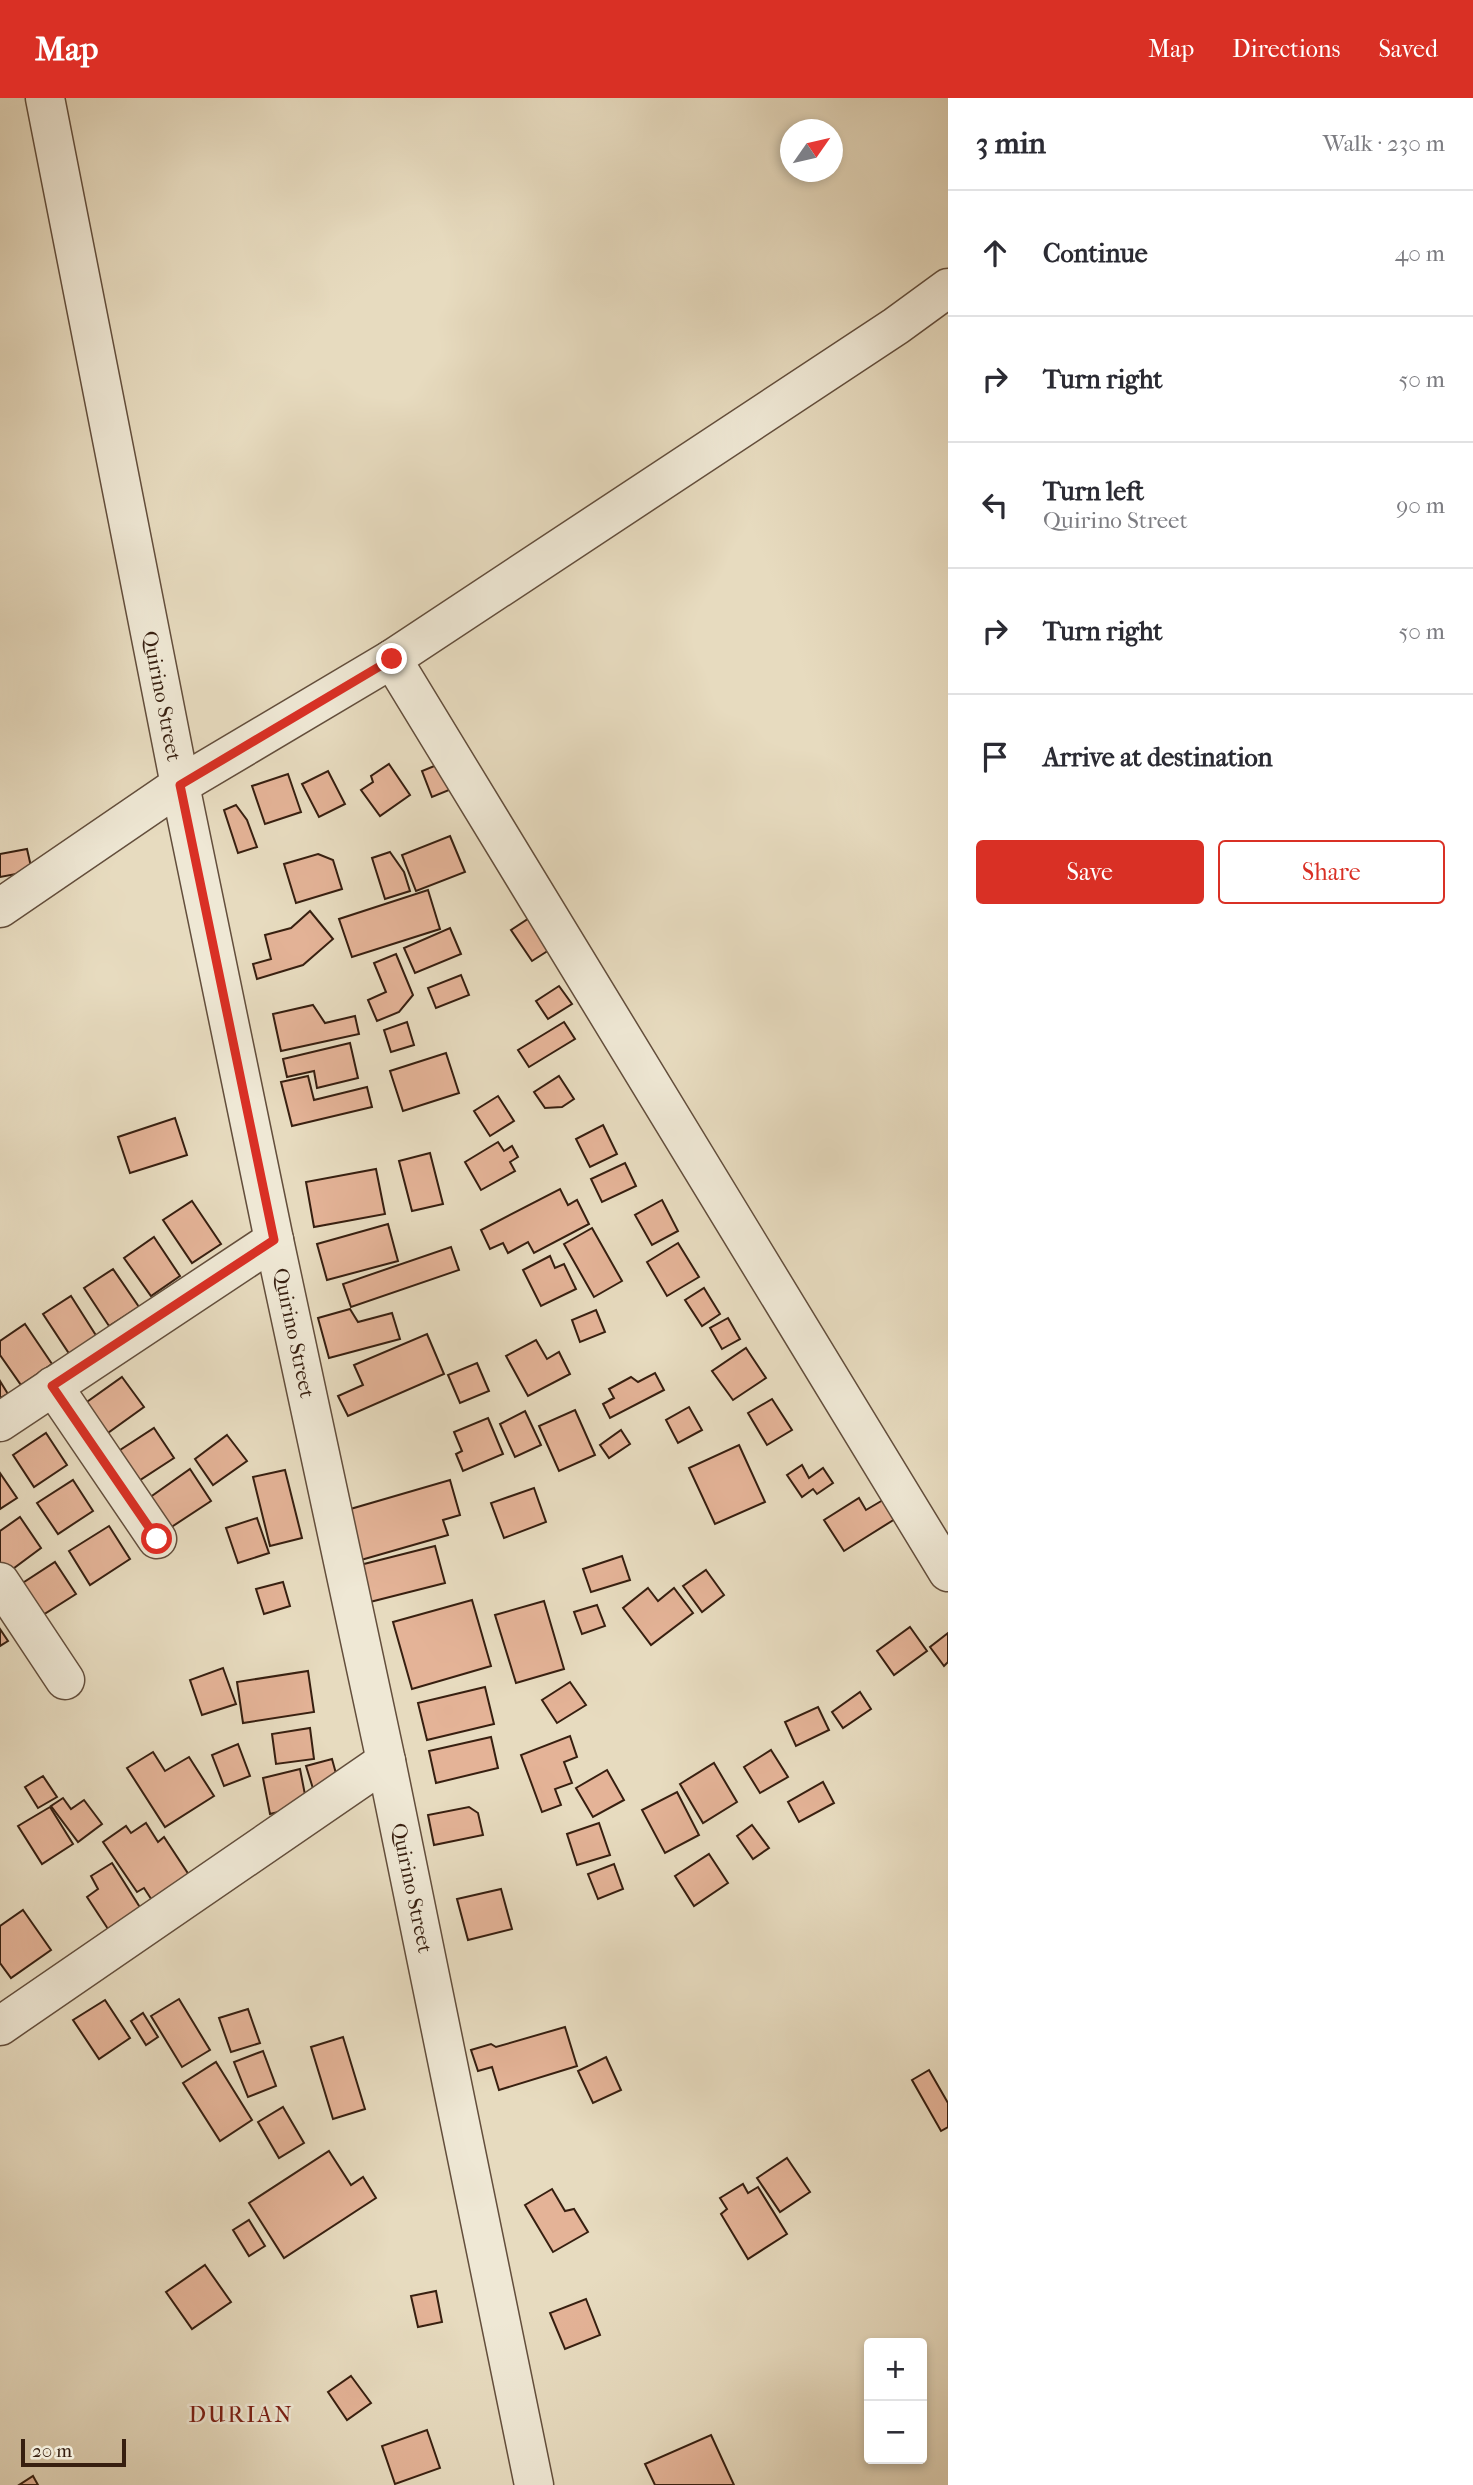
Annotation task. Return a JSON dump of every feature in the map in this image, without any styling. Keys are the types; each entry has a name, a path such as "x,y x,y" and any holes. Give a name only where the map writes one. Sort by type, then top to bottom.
{"street":[{"name":"Quirino Street","path":"45,98 180,785 386,1761 534,2485"},
{"path":"0,908 180,785 392,659 896,327 948,288"},
{"path":"392,659 948,1572"},
{"path":"0,1422 274,1240"},
{"path":"52,1386 157,1539"},
{"path":"0,1582 65,1679"},
{"path":"0,2026 386,1761"}],"building":[{"path":"444,762 454,788 432,797 422,771"},
{"path":"389,764 410,795 380,816 361,790 373,782 371,776"},
{"path":"328,771 345,804 319,817 302,784"},
{"path":"288,774 301,812 265,824 252,786"},
{"path":"236,805 247,820 257,847 238,853 224,810"},
{"path":"450,836 465,872 416,891 402,855"},
{"path":"27,849 32,871 0,877 0,854"},
{"path":"390,852 404,872 410,891 385,899 372,858"},
{"path":"318,854 333,860 342,889 296,903 284,864"},
{"path":"428,890 440,929 352,957 339,919"},
{"path":"310,911 333,939 303,965 257,979 253,964 271,959 265,935 291,928"},
{"path":"537,913 557,945 532,961 511,930"},
{"path":"450,928 461,954 415,973 404,948"},
{"path":"396,954 413,995 399,1012 377,1021 368,1000 386,992 374,963"},
{"path":"461,975 469,995 436,1008 428,988"},
{"path":"559,986 572,1004 548,1019 536,1001"},
{"path":"313,1005 325,1023 355,1016 359,1034 281,1051 273,1014"},
{"path":"407,1022 414,1045 391,1052 384,1030"},
{"path":"564,1022 575,1039 529,1067 518,1050"},
{"path":"350,1043 358,1078 317,1088 314,1071 287,1077 283,1059"},
{"path":"446,1053 459,1093 403,1111 390,1071"},
{"path":"308,1076 314,1100 367,1087 372,1107 292,1126 281,1082"},
{"path":"559,1076 574,1099 562,1107 545,1108 534,1092"},
{"path":"498,1096 514,1121 490,1136 474,1111"},
{"path":"175,1118 187,1155 130,1173 118,1137"},
{"path":"603,1125 617,1154 590,1167 576,1139"},
{"path":"498,1142 504,1151 512,1146 518,1157 510,1162 515,1171 481,1190 465,1162"},
{"path":"430,1153 443,1204 412,1211 399,1161"},
{"path":"625,1163 636,1186 602,1202 591,1179"},
{"path":"376,1169 385,1214 314,1227 306,1182"},
{"path":"560,1189 568,1205 577,1200 589,1224 534,1253 528,1242 508,1253 503,1243 490,1249 481,1230"},
{"path":"662,1200 678,1231 652,1245 635,1215"},
{"path":"192,1201 221,1244 192,1263 163,1220"},
{"path":"388,1224 398,1261 327,1280 317,1244"},
{"path":"592,1228 622,1281 594,1297 564,1244"},
{"path":"154,1237 180,1276 151,1296 124,1258"},
{"path":"678,1243 699,1277 667,1296 647,1262"},
{"path":"451,1247 459,1270 351,1307 343,1284"},
{"path":"550,1256 555,1268 564,1264 576,1289 541,1306 523,1270"},
{"path":"113,1269 139,1307 109,1326 84,1288"},
{"path":"704,1288 720,1314 702,1326 685,1300"},
{"path":"71,1296 97,1337 70,1355 43,1314"},
{"path":"350,1309 358,1322 392,1313 400,1339 329,1358 318,1318"},
{"path":"596,1310 605,1332 580,1342 572,1320"},
{"path":"728,1318 740,1339 722,1349 710,1328"},
{"path":"25,1324 52,1364 21,1385 0,1355 0,1341"},
{"path":"427,1334 444,1374 348,1416 338,1396 363,1385 354,1365"},
{"path":"536,1340 547,1359 559,1352 570,1374 528,1396 506,1356"},
{"path":"746,1348 766,1378 733,1400 712,1371"},
{"path":"477,1363 489,1391 460,1403 448,1375"},
{"path":"655,1373 664,1390 610,1418 603,1404 614,1398 609,1389 631,1377 638,1382"},
{"path":"122,1377 144,1407 105,1435 84,1404"},
{"path":"0,1381 8,1394 0,1398"},
{"path":"772,1399 792,1430 767,1445 748,1413"},
{"path":"689,1407 702,1430 678,1443 666,1420"},
{"path":"575,1410 595,1455 559,1471 539,1426"},
{"path":"525,1411 541,1445 515,1457 500,1424"},
{"path":"488,1418 503,1454 463,1471 456,1454 462,1451 454,1432"},
{"path":"154,1428 174,1458 137,1482 117,1452"},
{"path":"621,1430 630,1444 609,1458 600,1445"},
{"path":"46,1433 67,1465 34,1487 13,1455"},
{"path":"227,1435 247,1461 213,1485 195,1459"},
{"path":"739,1445 765,1502 715,1524 689,1468"},
{"path":"802,1465 809,1478 823,1468 833,1483 817,1494 813,1489 802,1497 787,1475"},
{"path":"190,1469 211,1501 170,1528 149,1498"},
{"path":"285,1470 302,1538 270,1546 253,1477"},
{"path":"0,1473 17,1498 0,1509"},
{"path":"73,1480 93,1511 58,1534 37,1503"},
{"path":"450,1480 460,1515 443,1520 448,1535 361,1560 347,1510"},
{"path":"534,1488 546,1522 504,1538 491,1503"},
{"path":"859,1498 866,1510 883,1500 895,1519 844,1551 824,1520"},
{"path":"20,1517 41,1548 6,1574 0,1564 0,1531"},
{"path":"257,1518 269,1553 238,1563 226,1528"},
{"path":"109,1526 130,1559 90,1585 69,1551"},
{"path":"435,1546 445,1583 366,1603 356,1566"},
{"path":"622,1556 630,1580 591,1592 583,1569"},
{"path":"55,1562 76,1594 38,1618 18,1586"},
{"path":"706,1570 724,1595 702,1612 683,1586"},
{"path":"283,1582 290,1606 264,1614 256,1589"},
{"path":"648,1588 658,1601 674,1588 693,1613 651,1645 623,1608"},
{"path":"472,1600 491,1666 412,1689 393,1622"},
{"path":"544,1601 564,1669 516,1683 495,1615"},
{"path":"597,1605 605,1626 582,1634 574,1612"},
{"path":"910,1627 927,1651 894,1675 877,1651"},
{"path":"0,1629 8,1641 0,1646"},
{"path":"948,1633 948,1662 944,1666 930,1647"},
{"path":"223,1668 236,1704 202,1715 190,1680"},
{"path":"308,1671 314,1712 243,1723 237,1682"},
{"path":"570,1682 586,1705 557,1723 542,1700"},
{"path":"485,1687 494,1724 427,1740 418,1703"},
{"path":"860,1692 871,1709 843,1728 832,1712"},
{"path":"818,1707 829,1730 796,1746 785,1722"},
{"path":"310,1728 314,1759 276,1764 272,1734"},
{"path":"570,1736 577,1757 564,1762 572,1783 555,1789 561,1805 542,1812 521,1755"},
{"path":"491,1737 498,1768 436,1783 429,1751"},
{"path":"238,1744 250,1776 224,1786 212,1755"},
{"path":"771,1750 788,1777 760,1793 744,1767"},
{"path":"153,1752 165,1771 189,1757 214,1796 165,1827 127,1768"},
{"path":"332,1759 340,1788 315,1795 306,1766"},
{"path":"714,1763 737,1802 703,1823 680,1784"},
{"path":"300,1769 307,1805 270,1814 263,1778"},
{"path":"607,1770 624,1800 593,1817 576,1788"},
{"path":"43,1776 57,1797 38,1808 25,1787"},
{"path":"823,1782 834,1803 799,1822 788,1802"},
{"path":"677,1792 699,1835 665,1853 642,1810"},
{"path":"63,1798 71,1809 84,1800 102,1824 78,1842 51,1806"},
{"path":"50,1807 73,1844 42,1864 18,1826"},
{"path":"469,1807 478,1813 483,1835 434,1845 428,1815"},
{"path":"146,1823 158,1842 164,1837 189,1875 159,1911 144,1888 137,1892 103,1842 126,1826 131,1833"},
{"path":"599,1823 610,1855 577,1865 567,1834"},
{"path":"752,1825 769,1848 753,1859 737,1836"},
{"path":"709,1854 728,1883 694,1906 675,1876"},
{"path":"112,1863 141,1909 108,1929 87,1897 98,1889 91,1876"},
{"path":"614,1864 623,1889 598,1899 588,1874"},
{"path":"501,1889 512,1929 468,1940 457,1899"},
{"path":"23,1910 51,1950 11,1978 0,1963 0,1926"},
{"path":"179,1999 210,2050 182,2067 151,2016"},
{"path":"105,2000 130,2038 99,2059 73,2020"},
{"path":"248,2009 260,2043 231,2052 219,2018"},
{"path":"143,2013 158,2037 146,2045 131,2021"},
{"path":"565,2027 577,2066 499,2090 492,2067 478,2071 471,2050 491,2044 496,2047"},
{"path":"343,2037 365,2109 333,2119 311,2047"},
{"path":"263,2051 276,2086 248,2097 234,2062"},
{"path":"606,2057 621,2090 593,2103 578,2071"},
{"path":"216,2062 252,2120 220,2141 183,2083"},
{"path":"929,2070 948,2103 948,2127 941,2131 912,2080"},
{"path":"283,2107 304,2143 279,2158 258,2122"},
{"path":"329,2151 351,2185 363,2177 376,2198 284,2258 249,2203"},
{"path":"787,2158 810,2192 780,2212 757,2178"},
{"path":"743,2184 748,2193 758,2187 787,2234 748,2259 721,2214 727,2209 720,2198"},
{"path":"552,2189 565,2211 574,2209 588,2232 553,2252 525,2205"},
{"path":"249,2220 265,2246 249,2256 233,2230"},
{"path":"205,2265 231,2302 192,2329 166,2292"},
{"path":"436,2291 442,2322 418,2327 411,2296"},
{"path":"586,2299 600,2335 565,2349 550,2313"},
{"path":"351,2376 371,2403 347,2420 328,2392"},
{"path":"427,2430 440,2468 395,2484 382,2446"},
{"path":"711,2435 734,2485 655,2485 645,2464"},
{"path":"33,2476 38,2485 19,2485"}],"district":[{"name":"DURIAN","path":"241,2414"}],"route":[{"path":"157,1539 52,1386 274,1240 180,785 392,659"}]}
